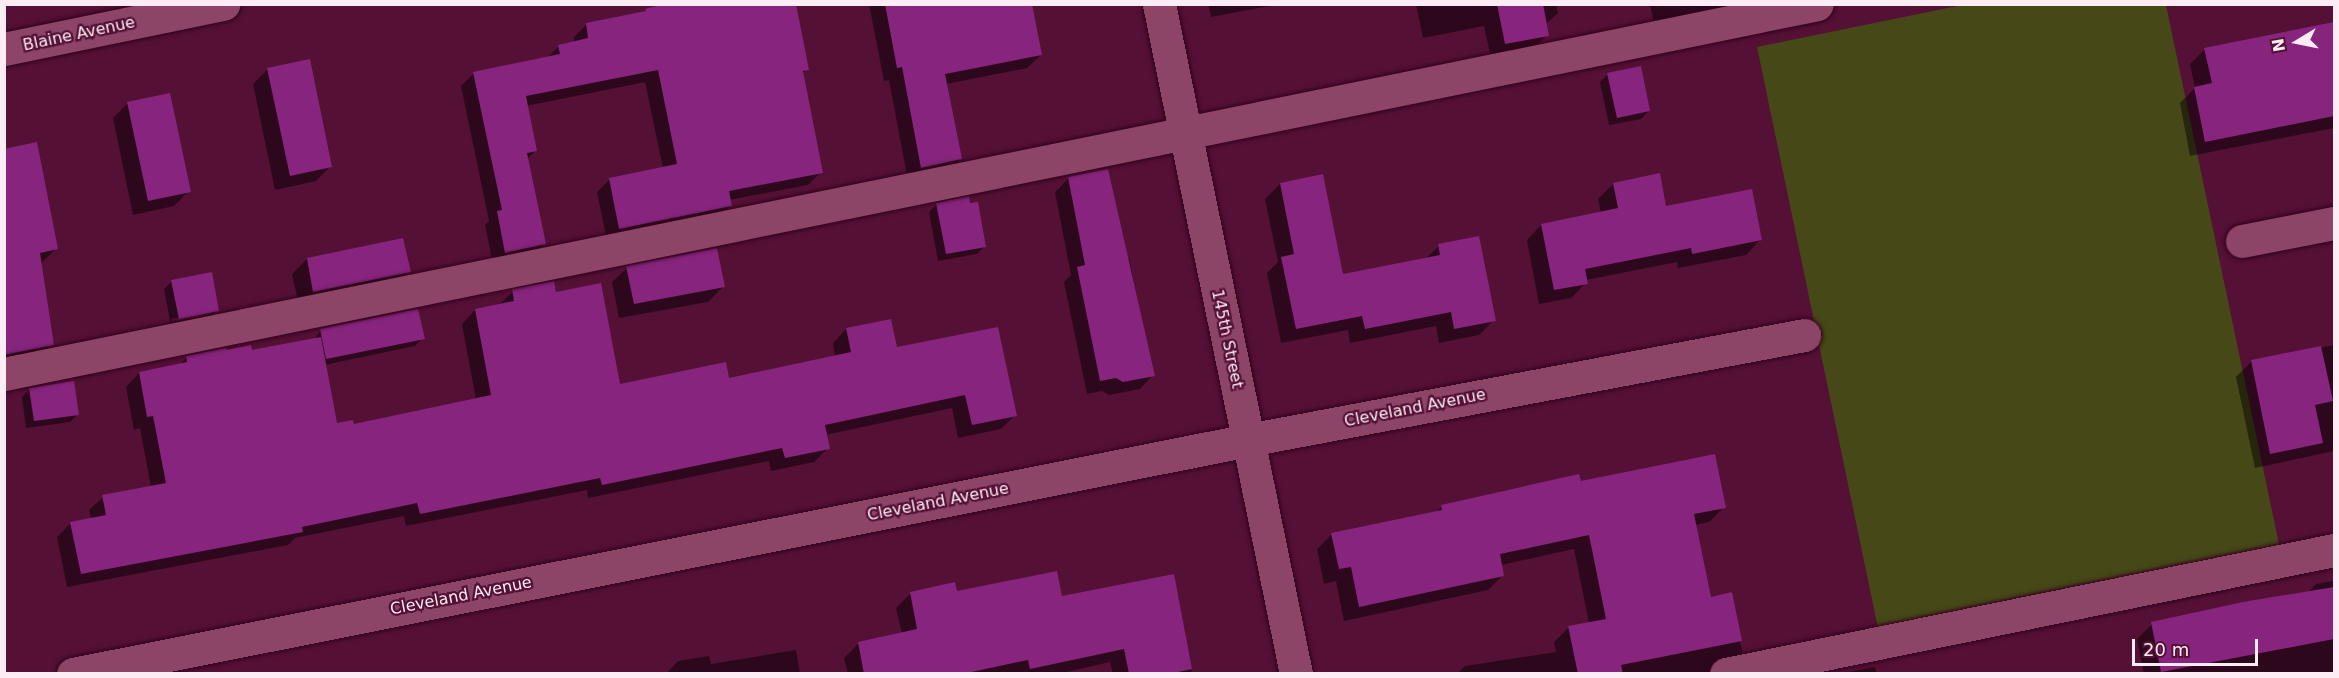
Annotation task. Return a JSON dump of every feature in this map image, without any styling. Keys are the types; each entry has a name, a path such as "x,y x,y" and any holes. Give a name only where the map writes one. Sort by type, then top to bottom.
{"street":[{"name":"Blaine Avenue","path":"4,49 223,4"},
{"name":"145th Street","path":"1159,4 1296,674"},
{"path":"4,374 1816,4"},
{"path":"2242,242 2334,223"},
{"name":"Cleveland Avenue","path":"73,674 1248,440 1804,335"},
{"path":"1726,674 2334,550"}],"shaded area":[{"path":"1962,5 2166,5 2280,549 1879,633 1757,47"}],"building":[{"path":"664,4 796,4 809,70 803,71 823,173 729,191 732,206 619,229 609,178 677,164 658,70 526,96 537,151 527,153 546,244 505,253 497,211 502,210 473,72 560,54 558,45 588,38 586,23 646,11 645,9"},
{"path":"885,4 1032,4 1042,55 945,74 962,159 921,168 902,67 897,68"},
{"path":"1497,4 1543,4 1549,36 1505,44"},
{"path":"2334,22 2334,116 2205,142 2194,87 2212,83 2204,48"},
{"path":"310,59 332,167 290,176 267,68"},
{"path":"1641,66 1650,111 1617,118 1607,73"},
{"path":"170,93 191,192 148,201 127,102"},
{"path":"37,142 58,249 40,253 54,345 4,355 4,149"},
{"path":"1108,169 1155,376 1123,382 1116,378 1100,381 1077,267 1085,265 1068,177"},
{"path":"1660,173 1666,206 1752,189 1762,240 1692,254 1691,248 1585,269 1588,284 1554,290 1541,224 1618,208 1613,183"},
{"path":"1323,174 1343,274 1440,255 1438,244 1479,236 1496,321 1454,329 1451,312 1365,329 1362,316 1296,329 1281,257 1294,254 1280,183"},
{"path":"969,196 970,203 978,202 986,247 946,254 936,203"},
{"path":"403,238 411,272 313,292 307,258"},
{"path":"717,248 725,287 634,304 626,266"},
{"path":"212,272 219,311 179,319 171,280"},
{"path":"554,281 556,292 601,283 620,384 726,362 729,378 851,352 846,328 891,319 897,347 998,327 1017,416 972,425 965,395 825,425 830,449 785,458 782,448 602,485 600,478 420,514 417,503 302,527 303,532 81,574 70,522 106,515 102,495 166,483 153,416 147,417 139,372 187,362 186,356 226,348 227,350 251,345 252,350 321,337 337,423 353,420 354,424 491,395 475,309 514,301 512,289"},
{"path":"418,309 425,339 326,359 320,329"},
{"path":"2321,346 2333,401 2315,405 2323,443 2270,454 2251,360"},
{"path":"74,381 79,415 34,421 29,388"},
{"path":"1715,454 1726,508 1694,514 1711,597 1732,592 1742,641 1621,665 1623,674 1578,674 1568,626 1606,619 1589,535 1500,554 1504,576 1359,607 1351,567 1339,569 1331,533 1442,510 1441,505 1579,474 1581,481"},
{"path":"1057,571 1062,596 1174,574 1192,669 1169,674 1129,674 1124,649 1030,669 1028,660 962,674 864,674 858,642 917,629 910,592 955,582 957,591"},
{"path":"2334,587 2334,639 2161,672 2151,622 2243,602"}]}
